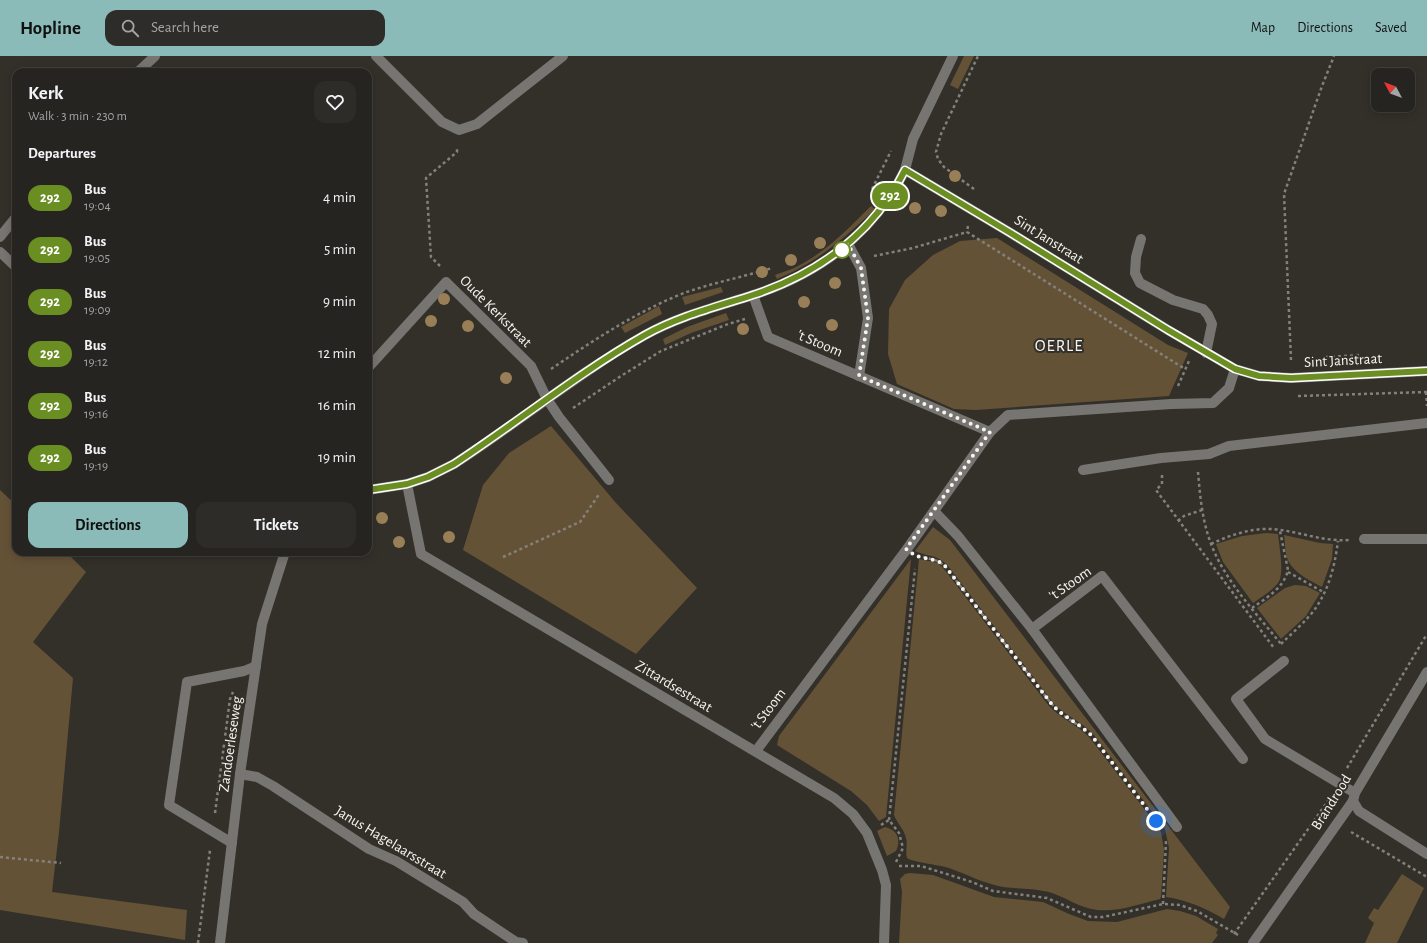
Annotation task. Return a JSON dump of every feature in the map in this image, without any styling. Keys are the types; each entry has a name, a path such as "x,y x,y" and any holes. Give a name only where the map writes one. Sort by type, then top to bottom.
{"street":[{"path":"142,68 155,56"},
{"path":"376,56 442,122 459,130 477,124 563,56"},
{"path":"372,489 407,484 428,477 454,464 613,354 647,334 682,318 786,283 816,267 848,244 870,222 890,196 905,170 913,139 953,56"},
{"name":"Sint Janstraat","path":"905,170 1206,353 1235,369 1259,376 1291,378 1427,371"},
{"path":"0,237 12,222"},
{"path":"1141,239 1136,257 1135,273 1140,283 1173,300 1203,309 1212,324 1206,353"},
{"path":"848,244 861,268 868,318 859,376"},
{"path":"0,252 12,263"},
{"name":"Oude Kerkstraat","path":"372,364 446,282 531,366 547,399 559,417 609,480"},
{"name":"'t Stoom","path":"753,295 768,337 990,432"},
{"name":"'t Stoom","path":"756,751 934,511 990,432 1008,415 1171,404 1213,403 1229,388 1235,369"},
{"path":"1083,470 1161,458 1208,454 1229,446 1427,423"},
{"name":"Zittardsestraat","path":"407,484 421,554 756,751 834,798 853,814 867,833 882,870 886,885 884,943"},
{"path":"934,511 958,536 1032,629 1177,827"},
{"path":"1364,539 1427,539"},
{"name":"Zandoerleseweg","path":"220,943 240,774 262,624 284,556"},
{"name":"'t Stoom","path":"1032,629 1102,576 1243,759"},
{"path":"1284,661 1236,699 1265,739 1354,797 1359,811 1427,854"},
{"path":"232,843 169,805 187,682 244,671 256,666"},
{"name":"Brandrood","path":"1253,943 1337,824 1427,672"},
{"name":"Janus Hagelaarsstraat","path":"240,774 257,777 273,786 369,849 396,862 463,902 474,914 516,942 523,943"}],"path":[{"name":"Sint Janstraat","path":"1284,361 1292,360 1284,194 1334,56"},
{"path":"446,282 446,271 431,257 426,178 457,152 459,130"},
{"path":"870,194 892,149"},
{"path":"537,378 619,324 652,306 685,293 778,266"},
{"path":"1171,404 1195,346"},
{"name":"Sint Janstraat","path":"1322,358 1367,355"},
{"path":"1426,392 1427,407"},
{"path":"1196,455 1202,510 1211,544 1218,562 1236,588 1281,644"},
{"path":"1161,458 1162,484 1156,490 1275,650 1317,607 1325,593 1335,562 1338,541"},
{"path":"503,557 580,522 609,480"},
{"path":"1178,521 1184,516 1202,510"},
{"path":"1211,544 1230,535 1246,531 1265,529 1328,540 1338,541 1364,539"},
{"path":"1252,608 1281,586 1285,581 1288,570 1280,531"},
{"path":"906,549 916,556 938,561 945,566 1050,702 1061,714 1085,729"},
{"path":"916,556 889,820 899,833 903,844 903,848 894,866 922,866 972,882 993,891 1047,898 1091,917 1103,917 1164,904 1180,905 1197,911 1240,937"},
{"path":"1288,572 1325,593"},
{"path":"1231,592 1236,588"},
{"path":"1256,625 1263,621"},
{"path":"1320,812 1337,824 1427,877"},
{"path":"867,833 889,820"},
{"path":"1164,904 1167,842 1165,837"},
{"path":"0,857 61,863"}],"shaded area":[{"path":"964,56 974,56 958,89 950,85"},
{"path":"871,206 875,209 829,249 805,265 777,279 775,275 798,266 819,253 846,231"},
{"path":"997,238 1168,345 1188,353 1169,396 976,410 954,409 897,384 888,354 889,309 905,280 933,255 960,241"},
{"path":"721,287 723,292 685,305 682,297"},
{"path":"659,306 662,314 625,333 621,327"},
{"path":"726,313 729,320 691,333 665,345 663,339 687,327"},
{"path":"551,426 616,503 697,588 636,654 463,550 483,485 509,453"},
{"path":"0,490 12,501 12,556 70,556 86,572 33,642 73,678 52,892 187,910 185,940 0,910"},
{"path":"933,527 950,540 1230,907 1224,919 1196,905 1166,897 1169,848 1165,829 1094,735 1054,704 948,566 936,557 915,551"},
{"path":"1266,533 1278,534 1281,566 1280,579 1273,589 1253,603 1223,562 1216,544 1242,536"},
{"path":"1284,535 1320,543 1333,544 1332,559 1322,587 1300,574 1291,565 1286,554"},
{"path":"911,559 886,817 879,821 867,805 851,791 777,745 779,736"},
{"path":"919,559 938,563 944,569 1049,706 1090,738 1158,827 1161,832 1164,850 1160,899 1121,909 1090,909 1049,892 996,886 949,868 914,861 907,858 907,841 894,815"},
{"path":"1295,585 1306,586 1320,593 1306,616 1281,639 1257,608 1285,588"},
{"path":"885,827 893,830 898,839 896,851 887,856 877,831"},
{"path":"905,874 933,875 994,897 1043,902 1088,921 1117,922 1167,909 1180,911 1196,916 1218,929 1216,933 1218,935 1212,943 899,943 902,892 900,879"},
{"path":"1402,874 1424,888 1397,943 1365,943 1374,923 1368,918 1374,908 1378,910"}],"bus line":[{"name":"292","path":"372,489 407,484 428,477 454,464 613,354 647,334 682,318 786,283 816,267 845,247 870,222 890,196 905,170 1206,353 1241,372 1259,376 1291,378 1427,371"}],"district":[{"name":"OERLE","path":"1059,345"}],"route":[{"path":"842,250 848,244 861,268 868,318 859,376 990,432 906,549 916,556 932,558 945,566 1054,708 1085,729 1092,736 1156,821"}]}
